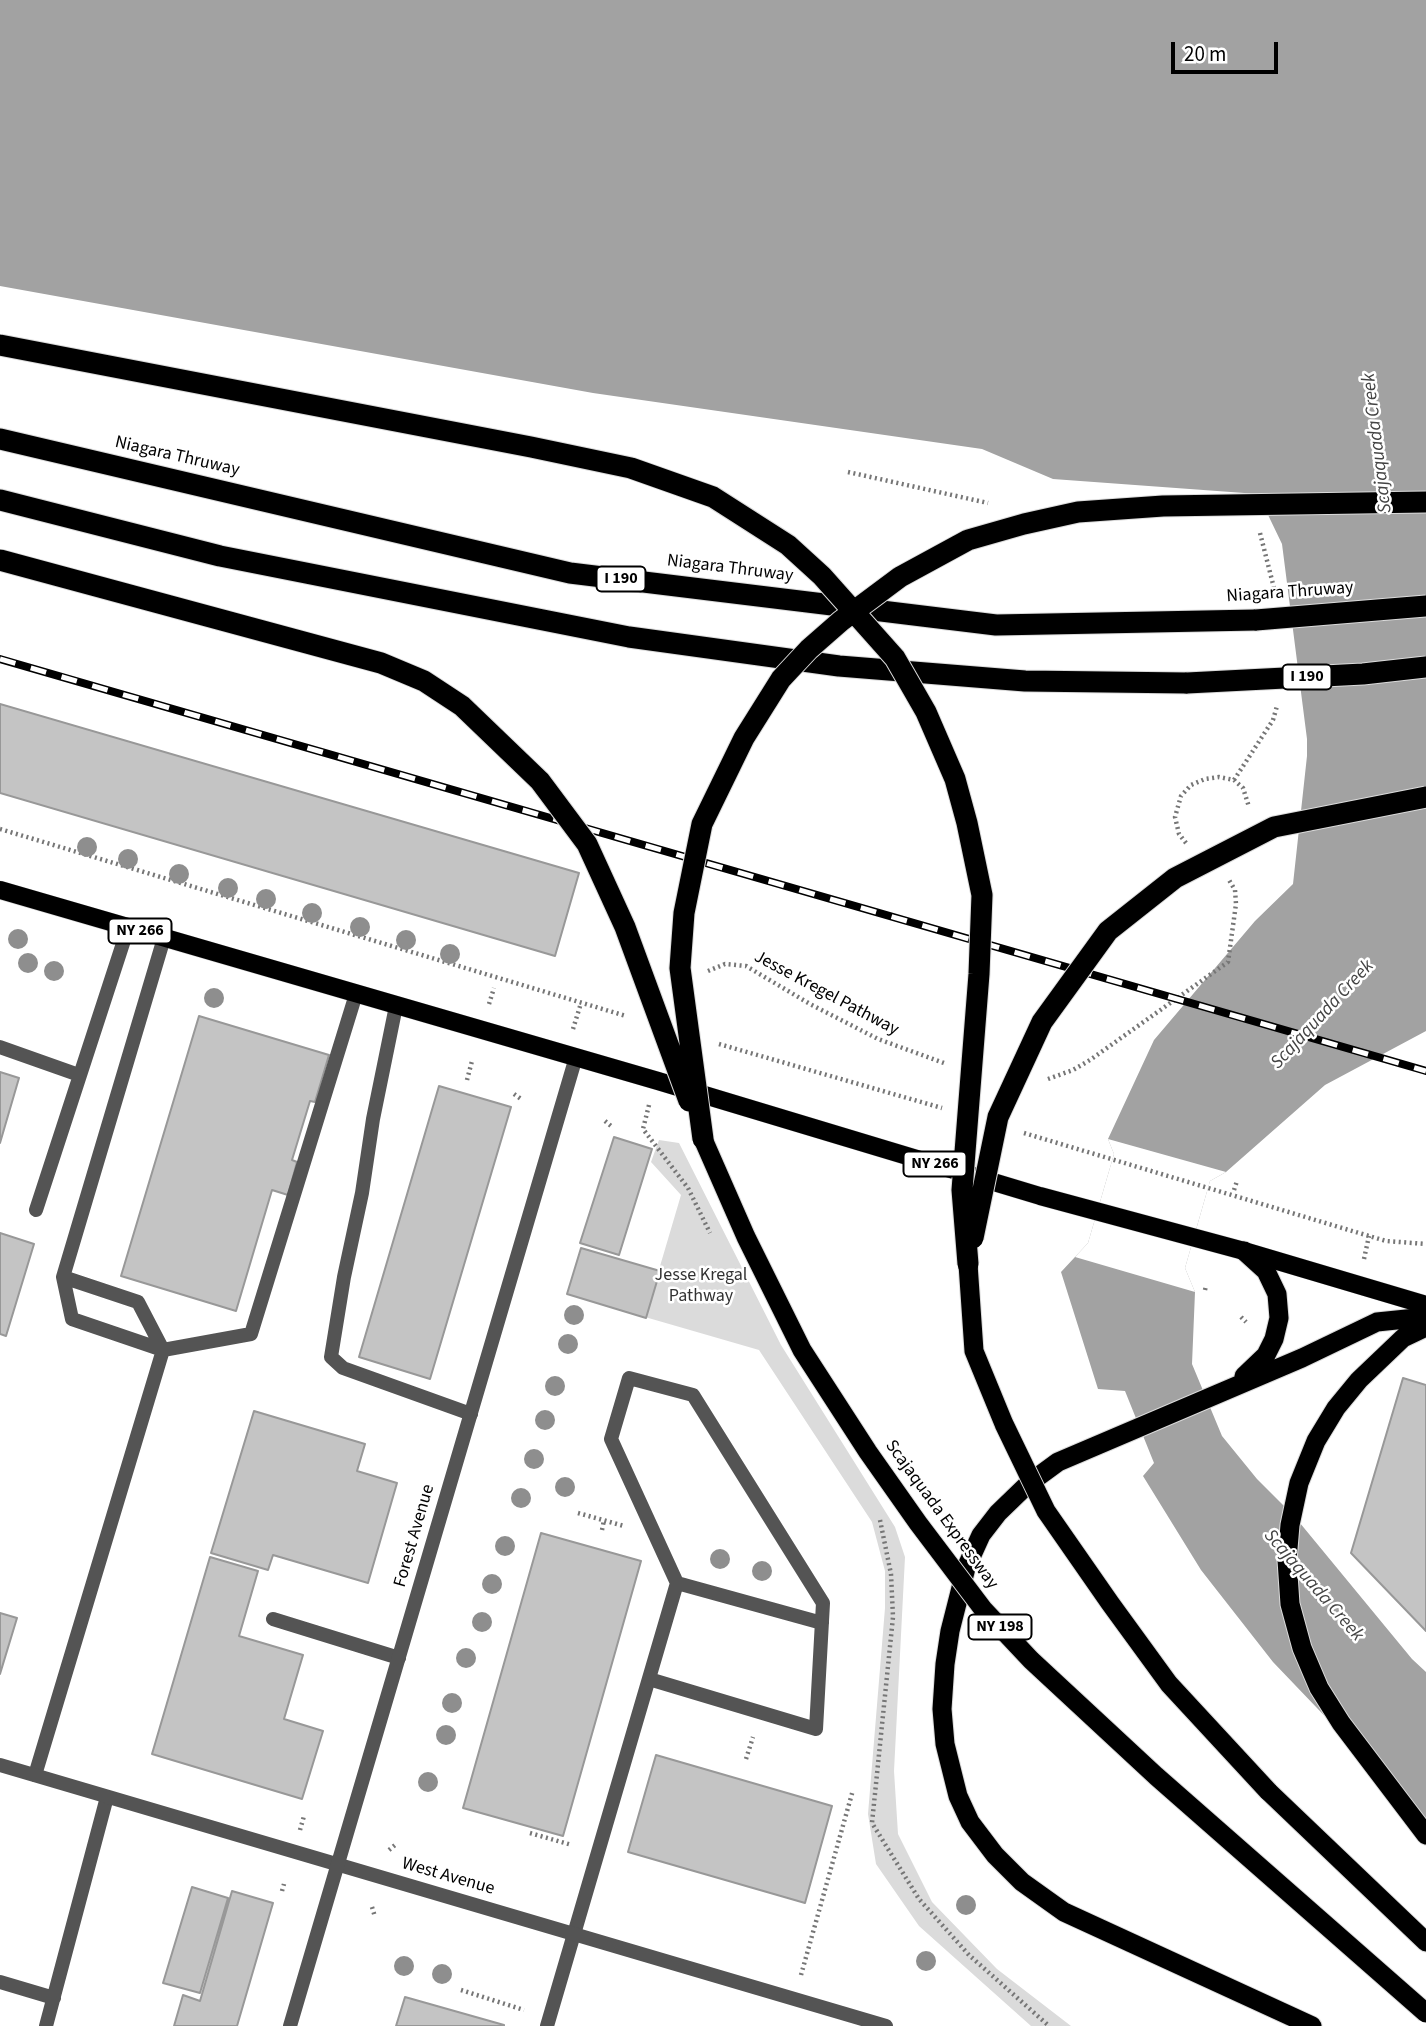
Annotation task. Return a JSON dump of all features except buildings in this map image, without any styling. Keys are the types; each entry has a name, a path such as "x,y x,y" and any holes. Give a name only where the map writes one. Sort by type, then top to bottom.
{"highway":[{"path":"0,345 631,468 713,497 788,545 822,576 895,658 931,723 955,779 967,823 982,895 979,974 962,1190 974,1351 1004,1424 1046,1511 1169,1684 1268,1791 1426,1942"},
{"name":"Niagara Thruway","path":"0,439 570,573 996,625 1256,620 1426,606"},
{"name":"I 190","path":"0,500 220,556 629,637 852,667 1025,681 1187,683 1363,674 1426,667"},
{"path":"703,1139 680,968 684,913 702,824 744,738 781,679 833,628 900,577 968,540 1078,512 1162,506 1426,502"},
{"path":"0,560 370,659 424,681 462,706 540,781 587,844 625,927 703,1139"},
{"path":"968,1264 999,1117 1042,1022 1108,931 1175,878 1274,827 1426,797"},
{"name":"Scajaquada Expressway","path":"703,1139 746,1237 802,1350 868,1452 983,1609 1031,1660 1156,1776 1426,2012"},
{"path":"1237,1384 1266,1355 1274,1339 1279,1318 1277,1294 1266,1271 1244,1251"},
{"path":"1312,2026 1064,1912 1022,1882 995,1855 970,1822 958,1796 945,1744 942,1709 950,1631 966,1568 981,1535 998,1513 1028,1484 1058,1462 1302,1358 1377,1322 1426,1317"},
{"path":"1426,1327 1403,1338 1359,1380 1336,1408 1316,1441 1299,1483 1290,1525 1287,1560 1290,1604 1302,1648 1319,1688 1341,1723 1426,1835"}],"main road":[{"name":"NY 266","path":"0,890 1426,1305"}],"street":[{"path":"36,1210 128,928"},
{"path":"164,938 63,1277 72,1319 163,1350 251,1334 356,994"},
{"path":"396,1006 331,1357 343,1368 471,1414"},
{"path":"0,1047 79,1075"},
{"name":"Forest Avenue","path":"290,2026 576,1057"},
{"path":"35,1775 163,1350 138,1302 63,1277"},
{"path":"547,2026 677,1583 611,1439 629,1378 693,1395 823,1603 816,1730 649,1679"},
{"path":"677,1583 822,1623"},
{"path":"273,1619 399,1658"},
{"name":"West Avenue","path":"0,1765 886,2026"},
{"path":"46,2026 107,1797"},
{"path":"0,1982 54,1998"}],"path":[{"path":"848,472 1000,506"},
{"path":"1247,529 1260,533 1275,586 1275,599"},
{"path":"1234,780 1273,720 1278,703"},
{"path":"0,829 629,1017"},
{"path":"1039,1080 1073,1070 1228,962 1235,918"},
{"name":"Jesse Kregel Pathway","path":"705,973 725,964 746,966 810,1004 878,1039 927,1058 957,1066"},
{"path":"489,1004 494,988"},
{"path":"718,1043 943,1109"},
{"path":"467,1080 472,1061"},
{"path":"514,1094 521,1099"},
{"path":"646,1112 643,1129 688,1188 712,1236"},
{"path":"605,1121 611,1126"},
{"path":"1019,1132 1386,1241 1426,1244"},
{"path":"1234,1190 1237,1181"},
{"path":"578,1513 629,1527"},
{"path":"879,1516 891,1574 893,1617 872,1823 919,1899 969,1955 1049,2026"},
{"path":"602,1530 604,1520"},
{"path":"746,1759 756,1726"},
{"path":"800,1976 853,1790"},
{"path":"300,1831 304,1816"},
{"path":"530,1833 572,1845"},
{"path":"389,1850 395,1845"},
{"path":"282,1891 284,1884"},
{"path":"372,1908 374,1917"},
{"path":"461,1990 524,2010"}],"green space":[{"name":"Jesse Kregal Pathway","path":"659,1140 679,1143 781,1345 895,1527 905,1557 894,1771 898,1834 932,1902 997,1969 1071,2026 1031,2026 919,1926 876,1864 868,1814 885,1608 885,1571 872,1522 759,1350 645,1317 681,1195 651,1162"}],"water":[{"name":"Scajaquada Creek","path":"0,0 1426,0 1426,1031 1325,1085 1226,1172 1210,1181 1185,1268 1195,1292 1192,1364 1222,1436 1257,1479 1295,1517 1412,1659 1426,1672 1426,1822 1273,1662 1201,1570 1143,1476 1154,1463 1125,1391 1098,1389 1061,1272 1088,1243 1114,1154 1108,1139 1154,1040 1255,921 1293,884 1307,739 1282,544 1258,494 1053,479 982,449 593,393 0,286"}],"pier":[{"path":"1108,1139 1226,1172 1210,1181 1185,1268 1195,1292 1075,1257 1088,1243 1114,1154"}],"railway":[{"path":"0,659 1426,1071"}]}
